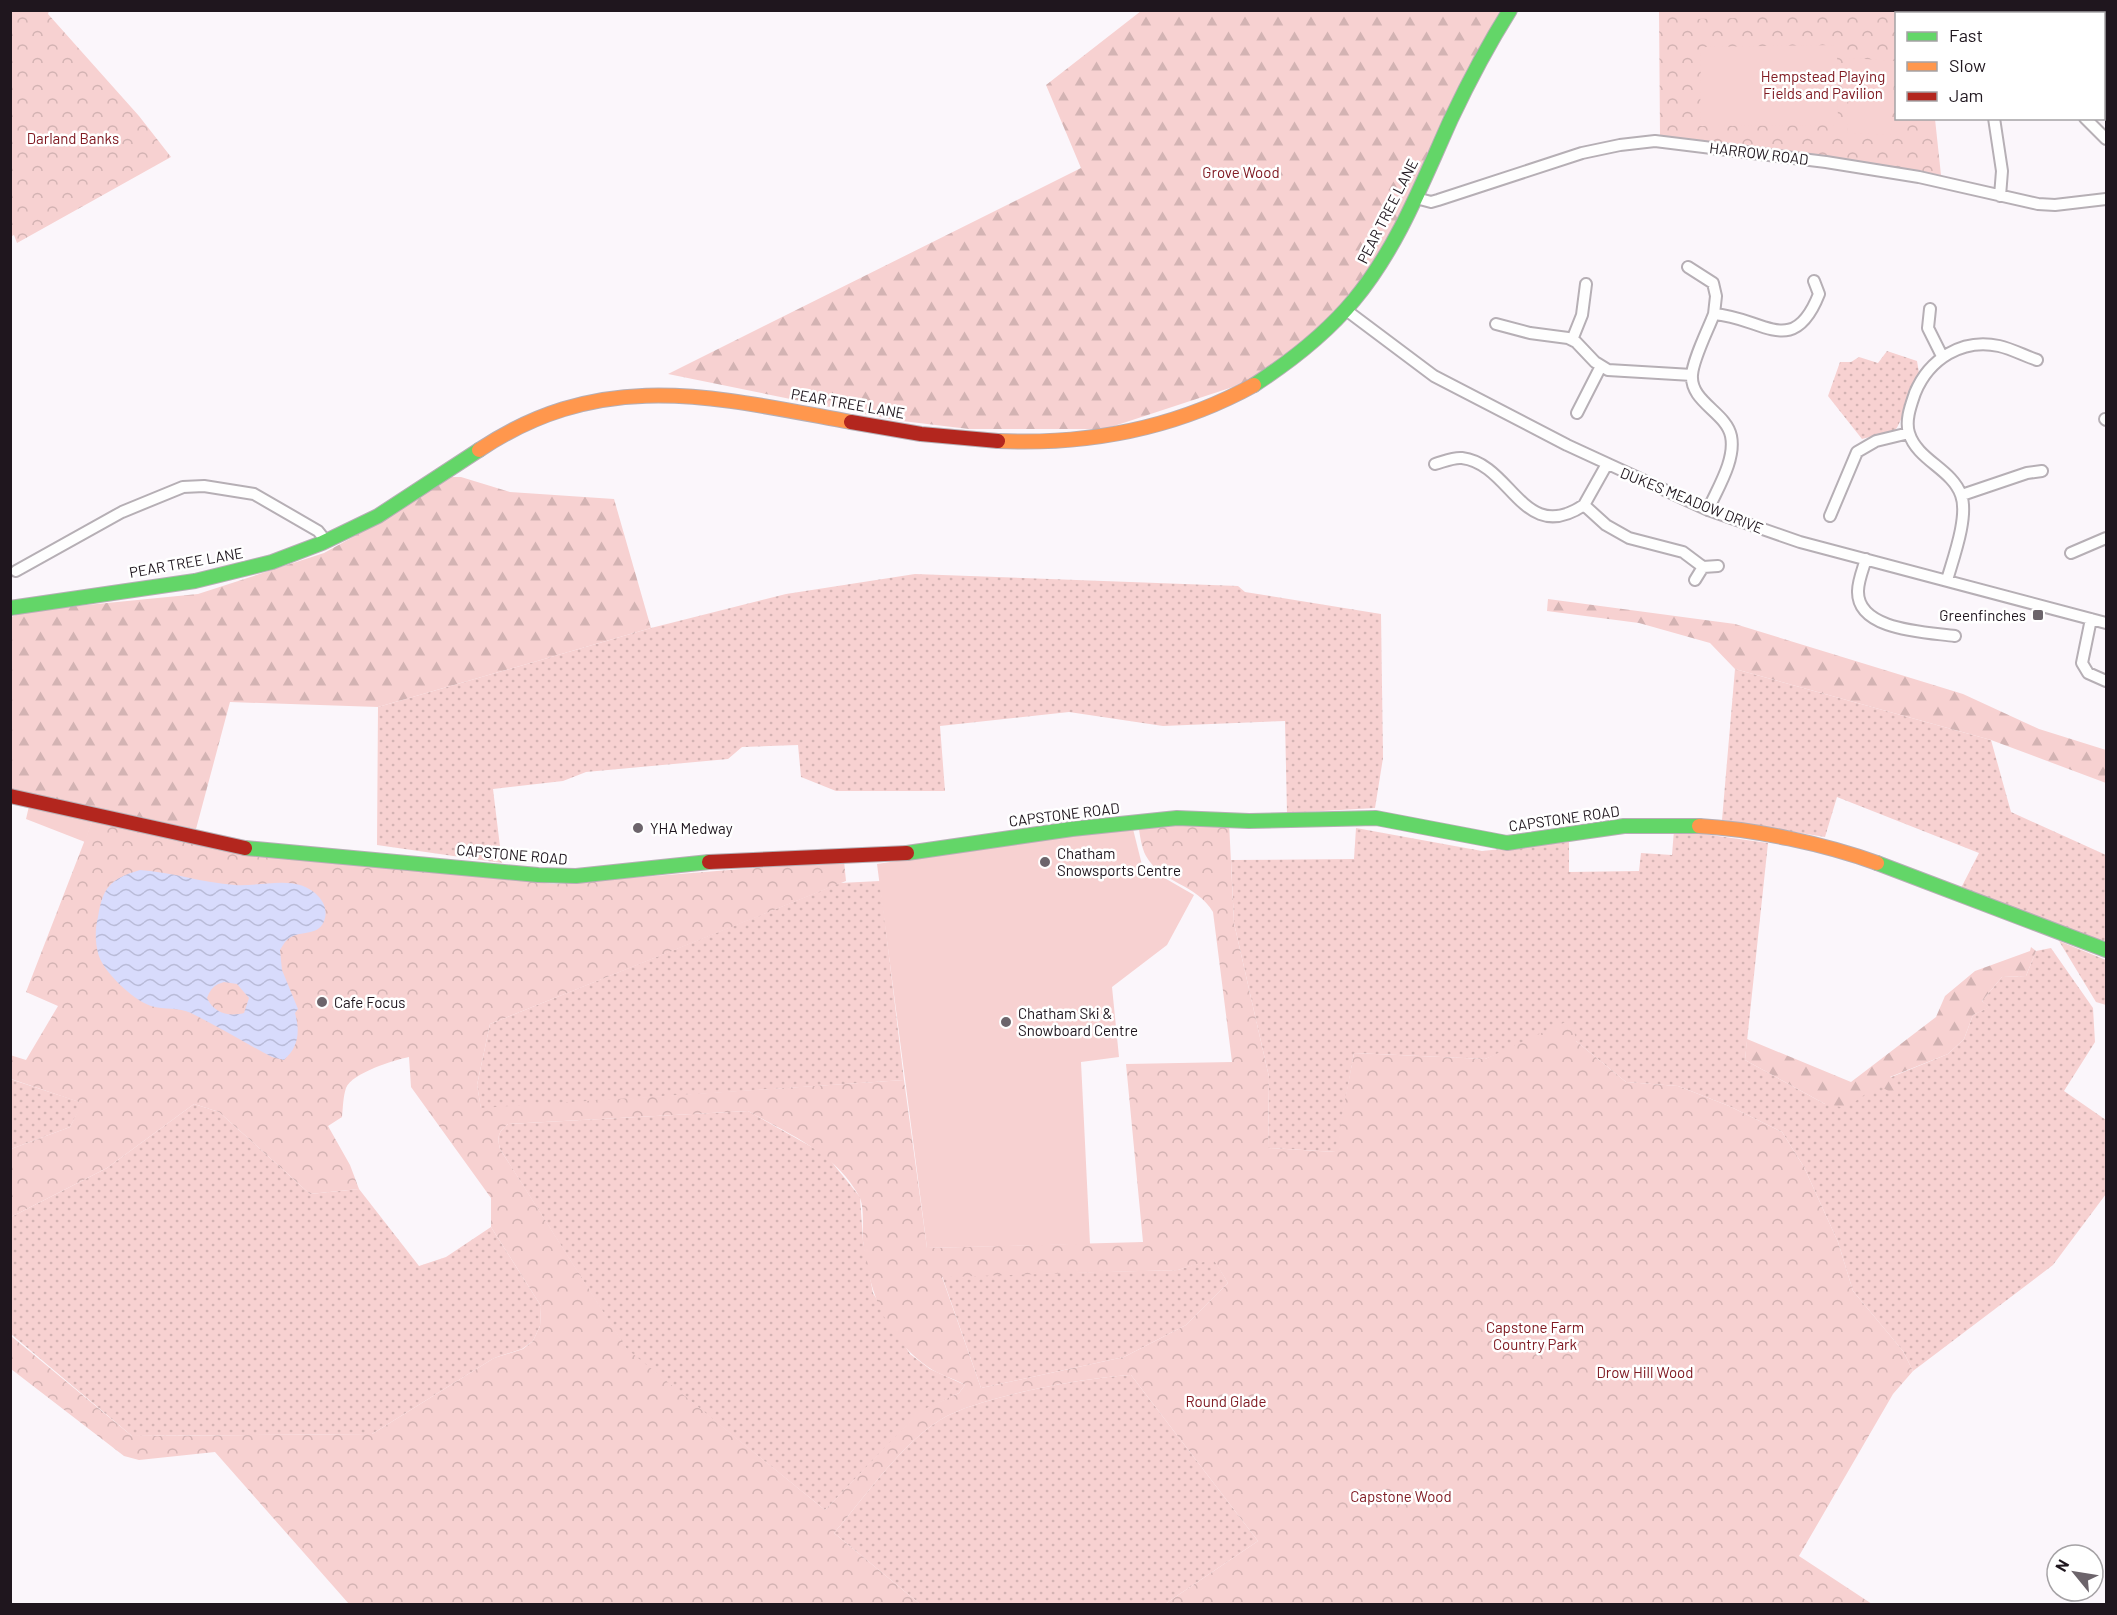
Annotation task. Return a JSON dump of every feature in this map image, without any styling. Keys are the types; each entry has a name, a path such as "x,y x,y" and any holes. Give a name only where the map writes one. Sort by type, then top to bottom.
{"street":[{"name":"PEAR TREE LANE","path":"10,608 223,575 280,559 326,541 384,513 513,428 553,411 590,400 628,394 684,394 742,401 886,428 1034,442 1094,438 1165,423 1222,402 1272,375 1292,361 1346,310 1384,259 1416,198 1468,81 1487,44 1510,10"},
{"path":"1994,120 2002,171 2000,196"},
{"path":"2087,120 2106,139"},
{"name":"HARROW ROAD","path":"1416,198 1431,202 1582,153 1655,141 1870,169 2055,205 2106,199"},
{"path":"1688,267 1713,283 1716,296 1714,314 1692,375 1699,395 1724,422 1731,436 1728,463 1708,510"},
{"path":"1714,314 1776,330 1792,330 1808,318 1816,303 1819,294 1814,281"},
{"path":"1572,340 1582,315 1586,284"},
{"path":"1930,309 1928,328 1942,356"},
{"name":"DUKES MEADOW DRIVE","path":"1346,310 1434,376 1607,465 1708,510 1800,542 2106,623"},
{"path":"1496,324 1572,340 1600,366 1626,373 1692,375"},
{"path":"1947,580 1963,512 1962,495 1948,476 1916,446 1908,433 1909,413 1917,389 1928,371 1942,356 1960,348 1981,344 2000,346 2037,360"},
{"path":"1577,413 1600,366"},
{"path":"1830,516 1857,452 1876,441 1908,433"},
{"path":"1435,465 1457,458 1471,460 1486,470 1531,510 1543,516 1562,515 1584,505 1607,465"},
{"path":"1962,495 2026,473 2042,471"},
{"path":"16,571 122,512 183,487 204,486 254,494 318,531 326,541"},
{"path":"1584,505 1622,535 1647,544 1683,552 1703,567 1718,566"},
{"path":"2071,553 2106,538"},
{"path":"1866,559 1858,591 1862,607 1869,616 1893,625 1955,636"},
{"path":"1695,580 1703,567"},
{"path":"2091,619 2082,663 2088,674 2106,681"},
{"name":"CAPSTONE ROAD","path":"10,796 231,846 538,875 576,876 688,863 904,852 1072,829 1177,818 1271,820 1376,818 1469,838 1507,843 1624,826 1704,826 1793,840 1855,855 2106,950"}],"green space":[{"name":"Darland Banks","path":"11,10 49,11 48,14 139,116 171,157 17,243 14,235 10,237"},
{"name":"Grove Wood","path":"1141,11 1503,11 1387,241 1357,287 1306,342 1242,384 1105,429 969,429 894,420 668,374 1081,168 1046,85"},
{"name":"Hempstead Playing Fields and Pavilion","path":"1659,11 1915,11 1895,12 1895,120 1935,120 1941,175 1660,137"},
{"path":"1694,11 1740,11 1741,18 1694,19"},
{"path":"1837,45 1838,125 1700,126 1701,47"},
{"path":"1850,58 1895,61 1891,135 1847,133"},
{"path":"1887,351 1917,361 1919,373 1895,430 1862,439 1828,396 1840,362 1851,362 1859,357 1878,363"},
{"path":"449,477 461,477 510,492 614,499 651,628 378,707 230,702 196,829 11,789 11,617 26,611 198,594 324,553 389,517"},
{"path":"915,574 1238,586 1245,592 1381,614 1383,758 1375,808 1287,813 1285,721 1163,726 1069,712 940,726 945,791 836,791 801,777 798,745 742,747 728,759 586,772 563,781 493,789 502,863 377,845 378,707 651,628 786,594"},
{"path":"1548,599 1735,624 1963,694 2039,729 2106,750 2106,783 1991,740 1735,669 1710,643 1639,623 1547,611"},
{"path":"1735,669 1991,740 2011,812 2106,855 2106,946 1960,890 1979,853 1837,797 1825,837 1722,820"},
{"path":"30,802 93,819 85,842 26,819"},
{"name":"Capstone Farm Country Park","path":"93,819 349,863 554,884 844,861 846,881 490,1024 477,1085 481,1108 904,1080 927,1248 1143,1242 1126,1064 1232,1062 1213,912 1198,895 1153,865 1143,849 1138,824 1229,822 1234,923 1269,1077 1268,1148 1335,1152 1354,1053 1485,1059 1572,1019 1576,1041 1626,1082 1678,1086 1729,1106 1782,1132 1804,1167 1838,1242 1853,1291 1903,1351 1913,1371 1893,1394 1799,1556 1872,1604 1165,1604 1258,1541 1131,1375 1061,1384 979,1404 940,1420 897,1457 834,1533 920,1604 349,1604 215,1452 139,1460 124,1456 11,1369 11,1336 132,1436 372,1434 494,1358 523,1349 533,1341 540,1326 541,1306 491,1227 491,1198 411,1087 409,1057 374,1068 350,1082 345,1091 342,1117 328,1126 350,1165 359,1189 310,1194 219,1112 194,1104 107,1168 11,1217 11,1149 70,1127 82,1103 11,1079 10,1055 26,1060 58,1006 26,992","holes":["748,1111 825,1156 849,1181 859,1196 862,1206 863,1241 870,1278 890,1327 913,1355 928,1367 965,1385 959,1393 920,1411 825,1510 627,1349 500,1149 499,1135 508,1124","1213,1259 1228,1283 1186,1325 1124,1357 981,1388 942,1277 1178,1270"]},
{"name":"Chatham Ski & Snowboard Centre","path":"1132,825 1142,865 1194,895 1167,945 1112,987 1119,1057 1081,1062 1090,1244 927,1248 877,864"},
{"path":"1356,828 1482,851 1569,842 1569,872 1639,871 1641,853 1672,855 1674,830 1768,843 1745,1060 1825,1104 1948,1054 1964,1039 1973,1015 1989,1007 1982,1001 2002,977 2026,976 2036,951 2051,948 2093,1008 2095,1042 2064,1091 2106,1120 2106,1194 2053,1265 1913,1371 1903,1351 1853,1291 1838,1242 1804,1167 1782,1132 1729,1106 1678,1086 1626,1082 1576,1041 1518,1046 1485,1059 1354,1053 1336,1152 1268,1148 1269,1077 1234,923 1231,860 1354,859"},
{"path":"880,881 904,1080 481,1109 477,1085 490,1024 840,883"},
{"path":"2059,941 2106,960 2106,1005 2096,1002"},
{"path":"2031,947 2036,951 2026,976 2002,977 1982,1001 1990,1007 1973,1015 1964,1039 1948,1054 1890,1077 1900,1089 1897,1096 1878,1085 1846,1108 1825,1104 1745,1060 1747,1039 1851,1082 1936,1017 1945,996 1975,971 2030,951"},
{"path":"10,1079 83,1103 70,1127 11,1149"},
{"path":"194,1104 219,1112 310,1194 359,1189 419,1266 446,1257 491,1227 541,1306 540,1326 533,1341 522,1349 494,1358 372,1434 132,1436 11,1334 11,1217 107,1168"},
{"path":"748,1111 826,1155 860,1197 863,1241 873,1293 910,1354 930,1369 965,1385 959,1393 920,1412 825,1510 627,1350 500,1149 499,1135 508,1124"},
{"path":"1213,1258 1228,1283 1186,1325 1124,1357 981,1388 942,1276 1178,1270"},
{"path":"1131,1375 1258,1541 1165,1604 920,1604 834,1533 897,1457 940,1420 1005,1396 1061,1384"}],"water":[{"path":"140,870 235,885 291,883 311,890 319,897 325,909 323,924 315,931 288,939 280,950 282,970 298,1009 295,1013 298,1026 297,1038 293,1050 284,1060 272,1057 191,1013 144,1003 127,991 105,968 98,953 96,939 102,898 115,881","holes":["224,982 237,984 249,998 244,1013 227,1014 213,1007 207,998 215,986"]}],"traffic: fast":[{"path":"1254,385 1319,336 1343,313 1370,280 1397,236 1451,119 1486,50 1510,10"},
{"path":"10,608 195,581 272,562 322,543 378,516 479,450"},
{"path":"907,853 1072,829 1177,818 1249,821 1376,818 1507,843 1624,826 1699,826"},
{"path":"245,848 538,875 576,876 709,862"},
{"path":"1877,863 2106,950"}],"traffic: slow":[{"path":"998,441 1065,440 1130,431 1193,413 1254,385"},
{"path":"479,450 525,424 571,407 616,398 660,396 706,398 851,422"},
{"path":"1699,826 1743,830 1789,838 1877,863"}],"traffic: jam":[{"path":"851,422 921,434 998,441"},
{"path":"10,796 245,848"},
{"path":"709,862 907,853"}],"place":[{"name":"Greenfinches","path":"2038,615"},
{"name":"YHA Medway","path":"638,828"},
{"name":"Chatham Snowsports Centre","path":"1045,862"},
{"name":"Cafe Focus","path":"322,1002"},
{"name":"Chatham Ski & Snowboard Centre","path":"1006,1022"}],"park label":[{"name":"Drow Hill Wood","path":"1645,1372"},
{"name":"Round Glade","path":"1226,1401"},
{"name":"Capstone Wood","path":"1401,1496"}]}
